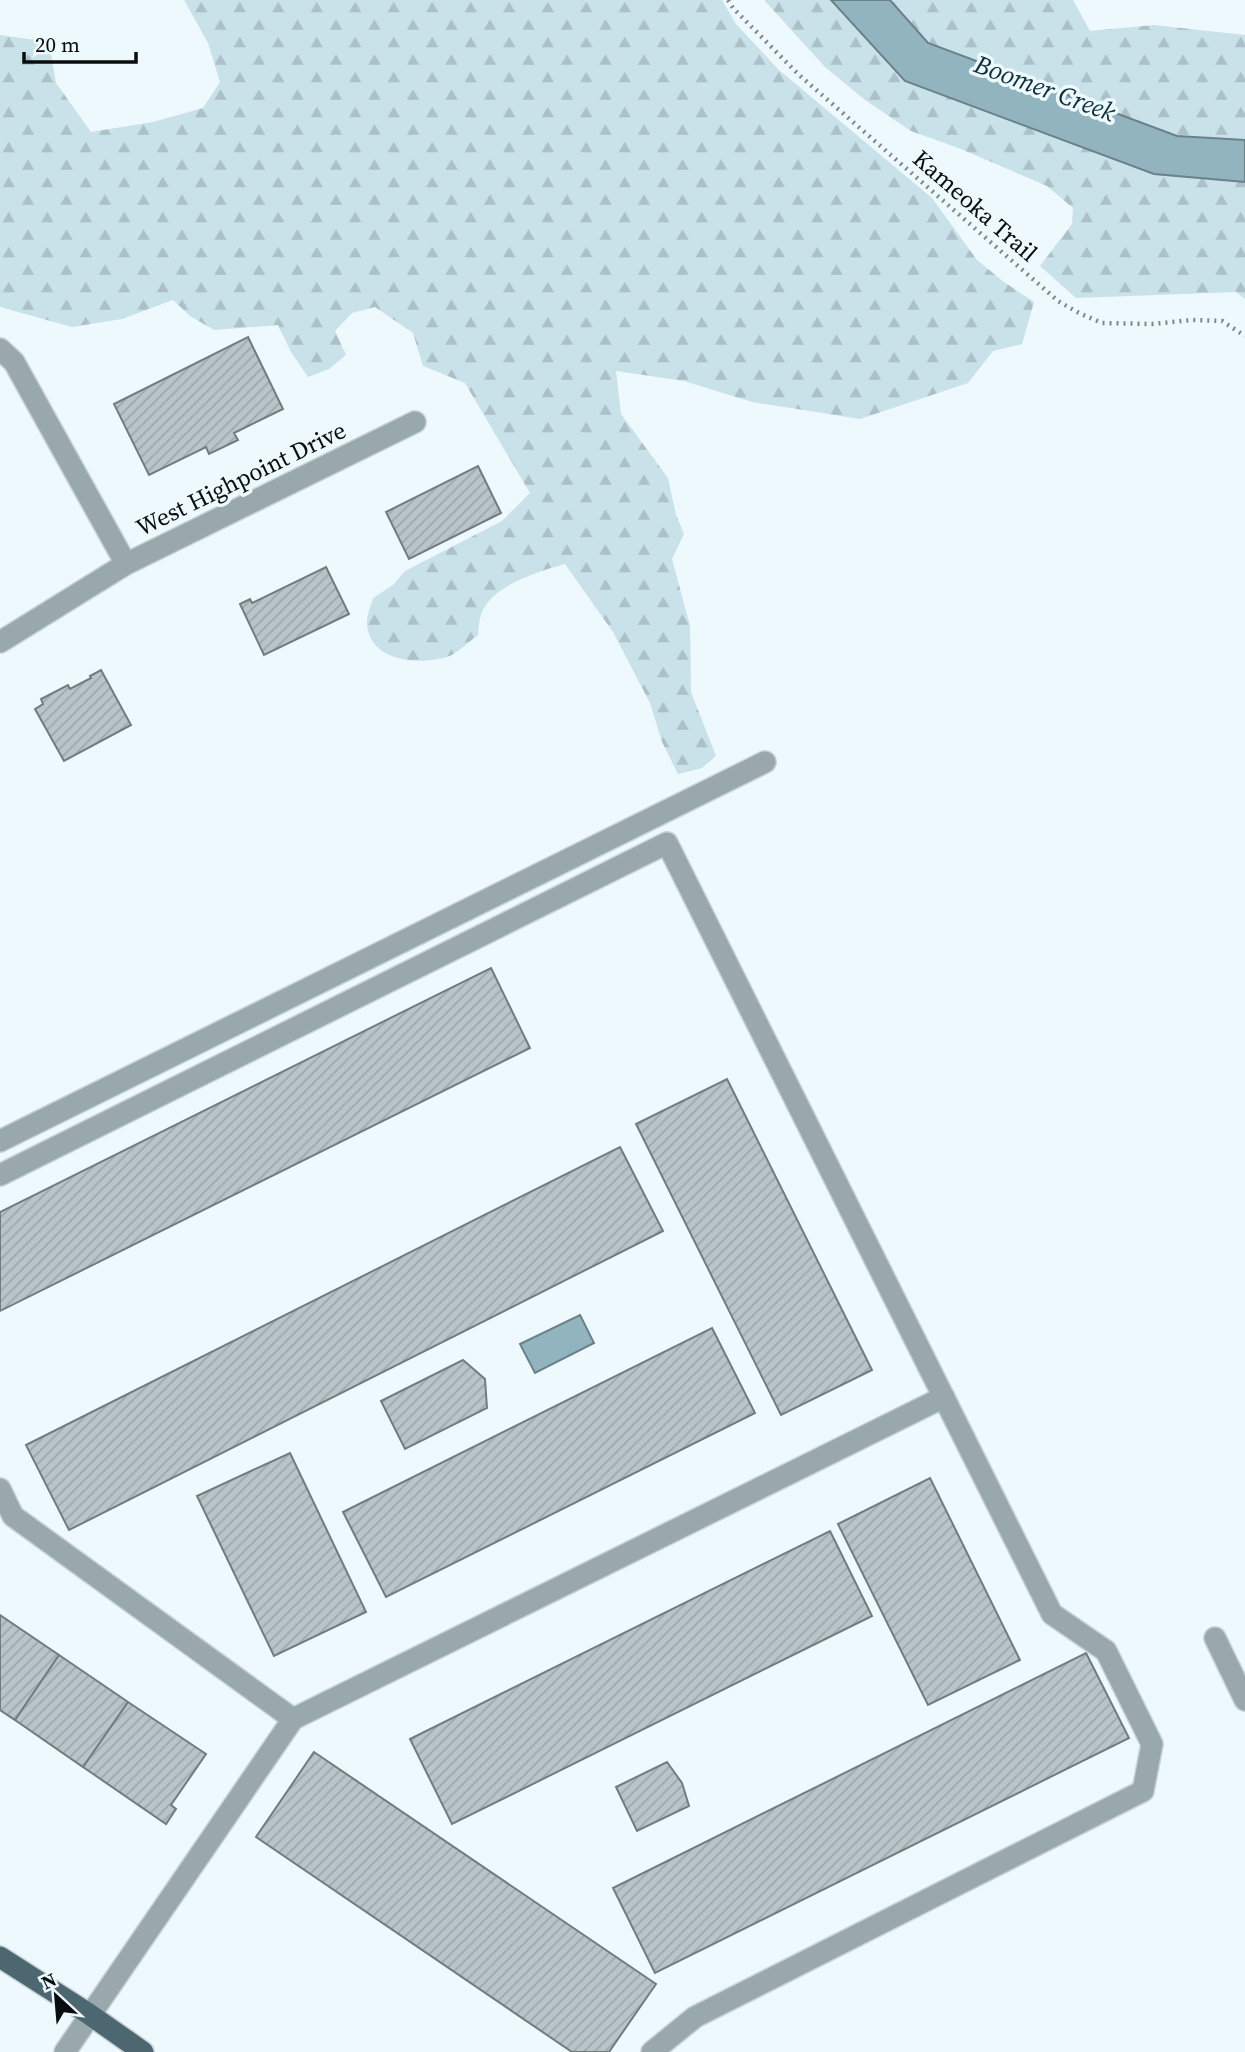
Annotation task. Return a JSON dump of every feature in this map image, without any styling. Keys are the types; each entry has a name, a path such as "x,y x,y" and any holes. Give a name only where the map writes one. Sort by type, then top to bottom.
{"main road":[{"path":"0,1957 143,2052"}],"street":[{"name":"West Highpoint Drive","path":"0,349 14,362 126,564 415,422"},
{"path":"0,642 126,564"},
{"path":"0,1141 765,762"},
{"path":"0,1175 667,843 1052,1614 1106,1650 1152,1744 1143,1791 695,2017 652,2052"},
{"path":"65,2052 293,1719 944,1396"},
{"path":"0,1489 13,1516 293,1719"},
{"path":"1215,1638 1243,1691"}],"path":[{"name":"Kameoka Trail","path":"728,0 799,74 1058,300 1102,323 1222,321 1245,336"}],"green space":[{"path":"184,0 722,0 736,24 779,70 932,198 977,260 1034,302 1022,344 993,351 968,383 860,419 752,402 684,381 616,371 621,414 668,478 676,515 684,534 672,559 690,626 691,692 716,756 702,768 678,774 662,742 650,703 613,632 565,564 520,580 499,592 482,611 478,635 451,655 435,660 408,660 384,652 374,644 367,619 373,598 393,585 405,571 502,521 530,493 465,383 423,366 413,333 375,307 352,313 335,331 346,355 329,369 308,377 291,352 278,325 214,330 190,316 173,300 122,319 72,327 0,307 0,35 49,42 56,83 91,132 153,122 203,108 220,82 208,43"},
{"path":"764,0 831,0 905,81 1154,174 1245,182 1245,299 1236,292 1076,298 1040,266 1072,224 1073,208 1047,186 911,131 865,100 825,67"},
{"path":"890,0 1073,0 1090,31 1154,25 1245,35 1245,140 1177,136 928,43"}],"water":[{"name":"Boomer Creek","path":"831,0 890,0 928,43 1177,136 1245,140 1245,182 1154,174 905,81"},
{"path":"580,1315 594,1343 535,1373 520,1344"}],"building":[{"path":"248,337 283,409 234,433 238,440 209,454 206,447 149,475 114,404"},
{"path":"478,466 501,513 409,559 386,512"},
{"path":"326,567 349,614 264,655 240,604 250,599 252,603"},
{"path":"101,670 131,725 64,761 35,709 43,704 41,699 68,685 70,689"},
{"path":"491,968 530,1048 0,1311 0,1212"},
{"path":"727,1079 872,1370 781,1415 636,1124"},
{"path":"620,1147 663,1231 69,1530 26,1445"},
{"path":"712,1328 755,1413 386,1597 343,1512"},
{"path":"463,1360 485,1379 487,1408 405,1449 381,1401"},
{"path":"290,1453 366,1612 274,1656 197,1496"},
{"path":"930,1478 1020,1660 928,1705 838,1524"},
{"path":"830,1531 872,1616 452,1824 410,1739"},
{"path":"0,1615 59,1655 15,1720 0,1710"},
{"path":"1086,1653 1129,1738 655,1973 613,1888"},
{"path":"59,1655 128,1702 83,1767 15,1720"},
{"path":"128,1702 206,1754 171,1805 176,1809 166,1824 83,1767"},
{"path":"314,1752 656,1984 609,2052 572,2052 256,1837"},
{"path":"667,1762 682,1783 689,1806 637,1831 616,1787"}]}
